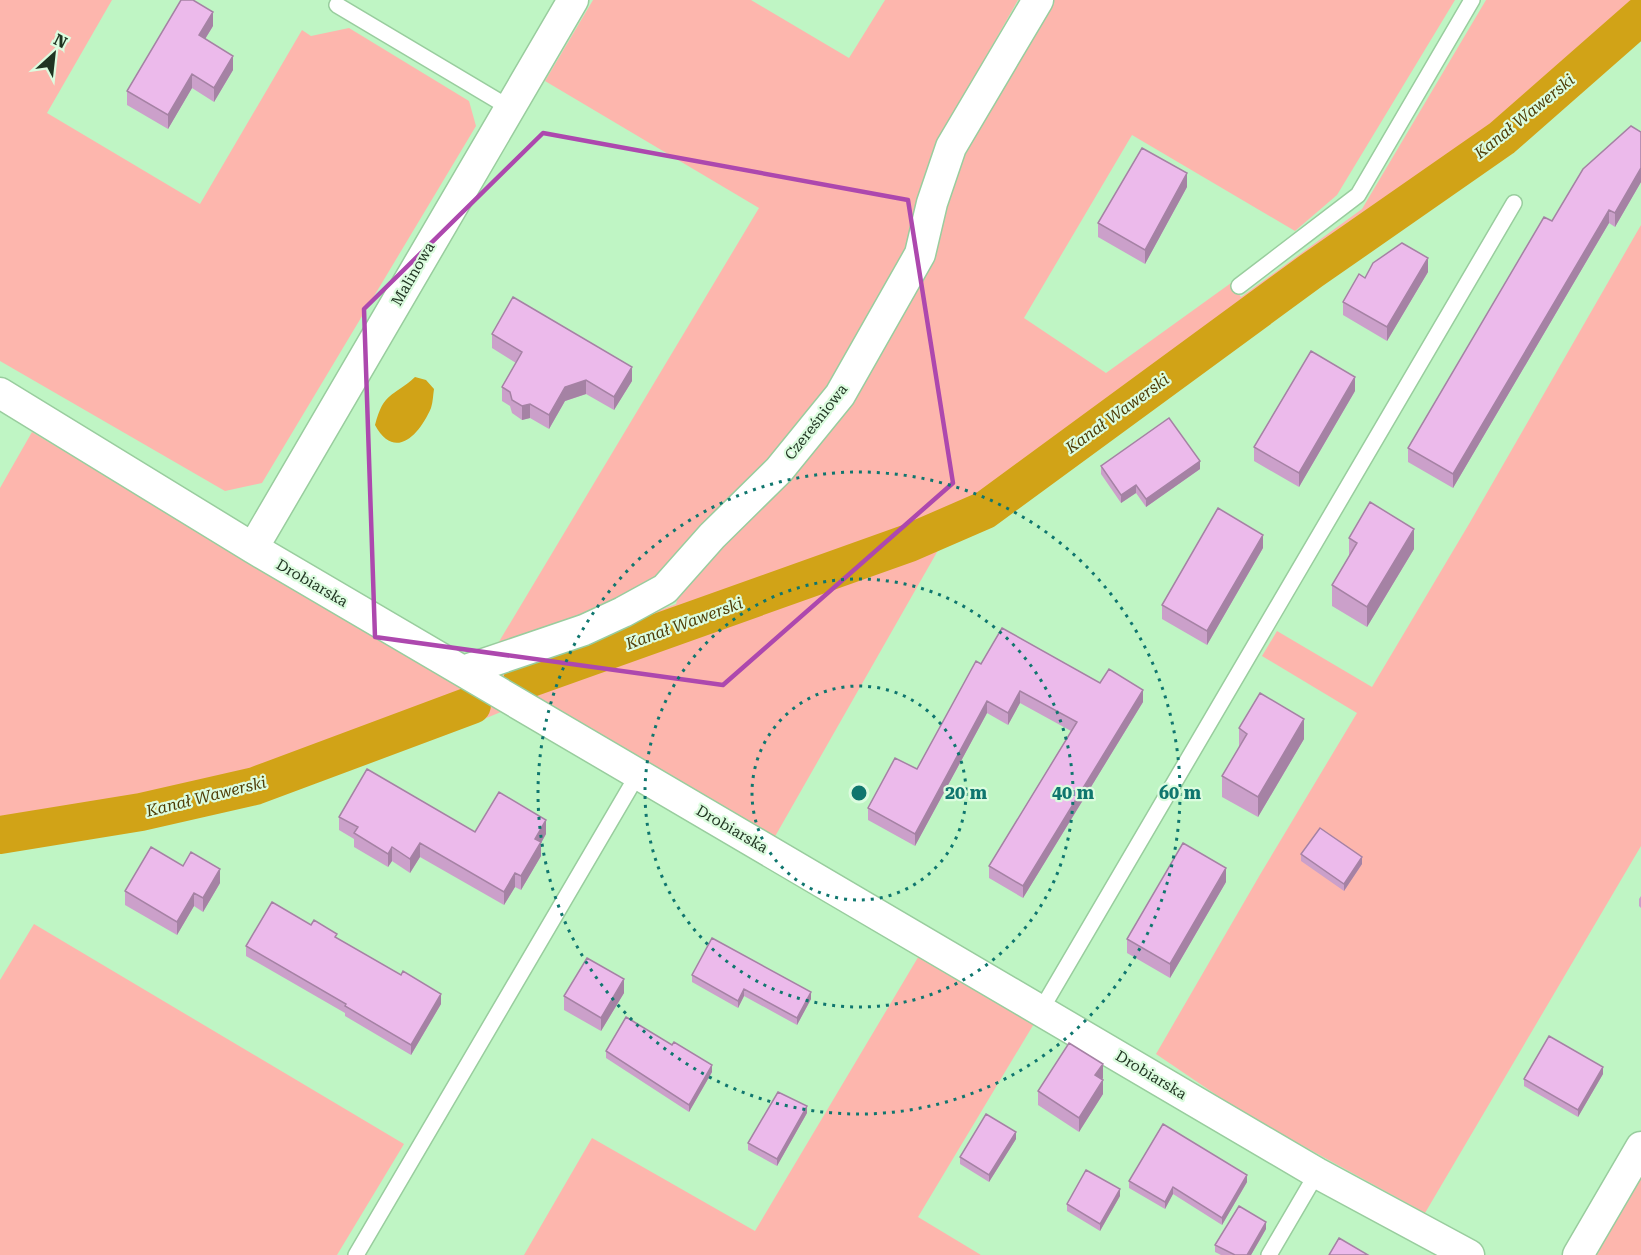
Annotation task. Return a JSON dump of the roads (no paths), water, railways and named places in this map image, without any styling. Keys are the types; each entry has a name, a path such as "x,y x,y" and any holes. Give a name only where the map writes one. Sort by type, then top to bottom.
{"street":[{"name":"Malinowa","path":"253,548 573,0"},
{"name":"Czereśniowa","path":"463,671 584,630 665,589 712,536 779,470 840,395 920,254 932,203 951,147 1038,0"},
{"name":"Drobiarska","path":"0,393 253,548 1317,1173 1468,1255"},
{"path":"1578,1255 1641,1147"}],"lane":[{"path":"1239,286 1358,195 1472,0"},
{"path":"337,5 510,108"},
{"path":"1041,1010 1514,203"},
{"path":"356,1255 639,774"},
{"path":"1269,1255 1317,1173"}],"waterway":[{"name":"Kanał Wawerski","path":"522,681 909,543 985,510 1311,271 1502,138 1641,16"},
{"name":"Kanał Wawerski","path":"0,835 141,812 255,786 472,705"}]}
